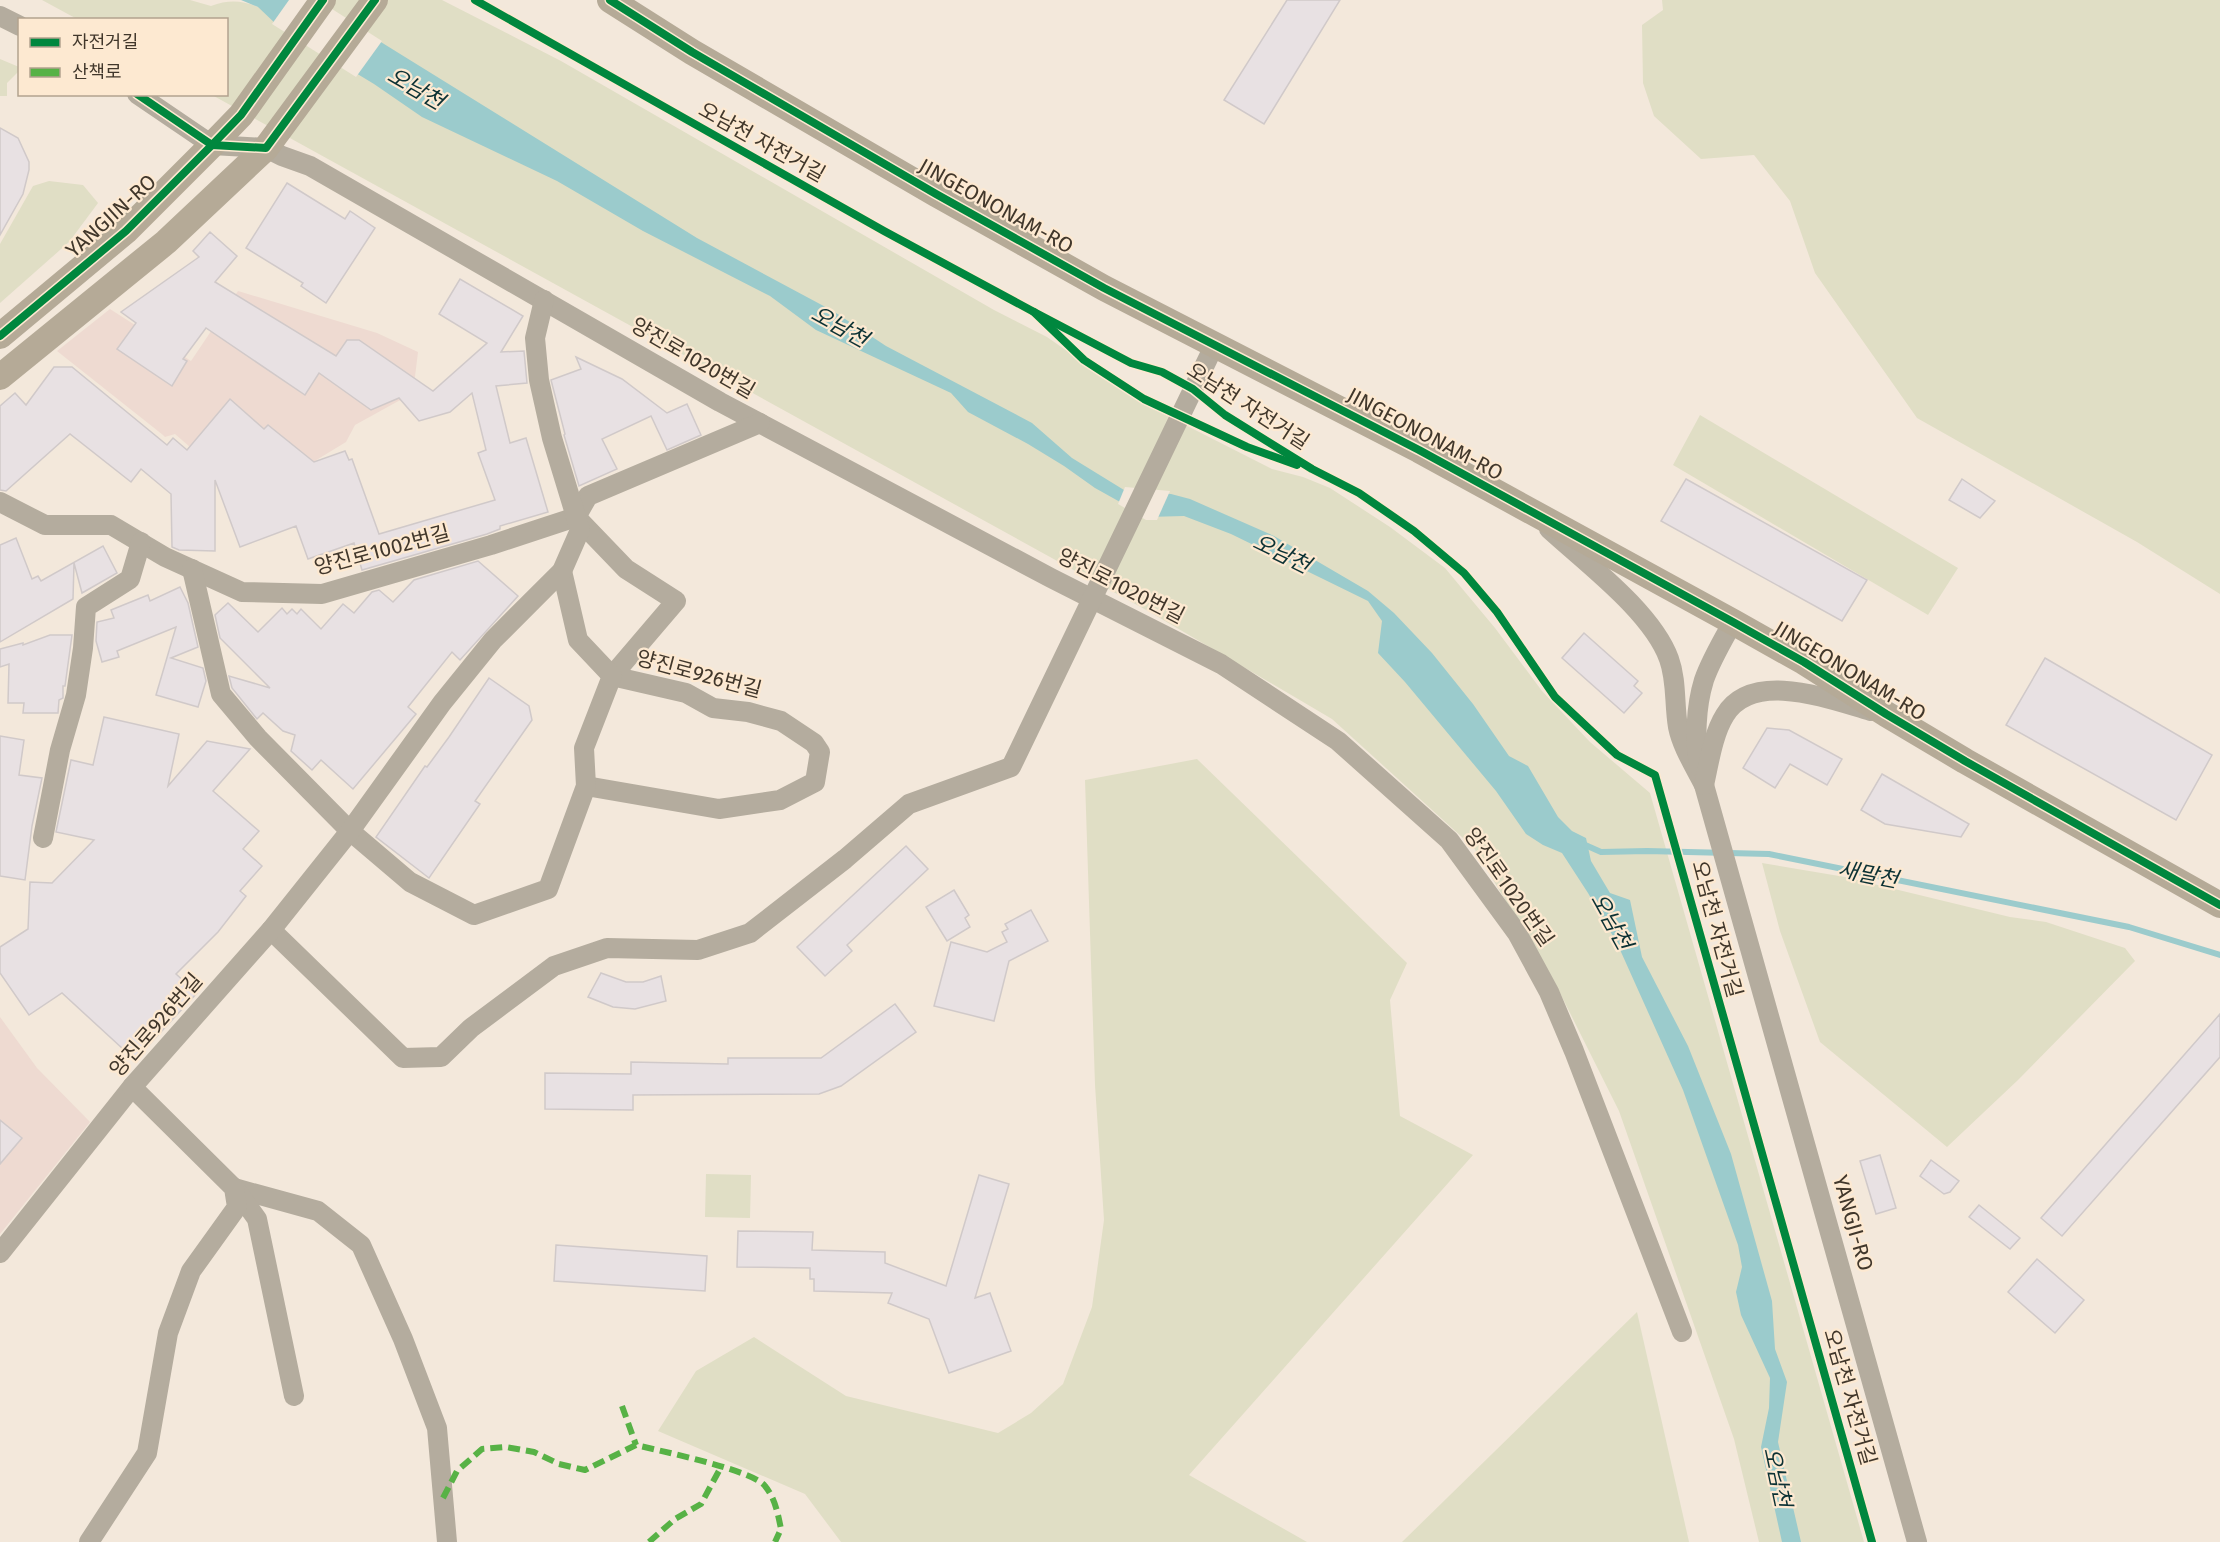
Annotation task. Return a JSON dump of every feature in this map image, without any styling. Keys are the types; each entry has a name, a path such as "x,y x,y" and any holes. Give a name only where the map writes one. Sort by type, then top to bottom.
{"main road":[{"name":"YANGJIN-RO","path":"0,336 126,231 241,115 323,0"},
{"path":"0,377 166,242 266,148 375,0"},
{"name":"JINGEONONAM-RO","path":"610,0 692,52 936,194 1104,288 1348,413 1525,507 1733,622 1804,662 1886,714 2220,905"}],"street":[{"path":"0,16 18,25"},
{"path":"140,96 212,145 266,148"},
{"name":"양진로1020번길","path":"266,148 310,166 760,423 1095,594 1221,664 1338,741 1449,840 1516,933 1549,992 1586,1081 1682,1332"},
{"path":"544,300 535,338 539,380 552,438 576,517 627,569 676,601 612,676"},
{"path":"271,930 403,1058 441,1057 471,1028 554,966 607,948 698,950 750,933 845,859 909,804 1011,767 1215,346"},
{"path":"576,517 588,496 760,423"},
{"name":"양진로1002번길","path":"0,502 45,525 111,525 192,569 242,591 322,594 491,545 576,517"},
{"path":"1525,507 1636,608 1662,643 1674,673 1680,735 1704,785"},
{"name":"양진로926번길","path":"0,1253 132,1087 271,930 350,831 442,703 493,640 562,571 580,530 576,517"},
{"path":"43,838 60,750 76,695 86,607 130,579 141,542"},
{"name":"양진로926번길","path":"192,569 222,694 258,738 350,831 410,882 474,915 548,888 586,786 584,748 612,676"},
{"name":"양진로926번길","path":"562,571 578,640 612,676 686,693 713,708 748,712 781,721 814,743 820,752 815,782 780,800 719,809 586,786"},
{"path":"1704,785 1698,761 1699,703 1704,679 1733,622"},
{"path":"1704,785 1724,715 1739,699 1749,694 1774,690 1800,692 1886,714"},
{"name":"YANGJI-RO","path":"1704,785 1917,1542"},
{"path":"132,1087 234,1188 257,1219 294,1396"},
{"path":"89,1542 147,1453 168,1333 191,1271 237,1207 234,1188"},
{"path":"234,1188 318,1211 361,1245 403,1339 437,1428 447,1542"}],"shaded area":[{"path":"42,0 190,0 211,6 234,2 258,7 267,0 442,0 561,61 994,310 1047,337 1140,402 1272,469 1303,477 1330,488 1390,527 1445,568 1495,628 1542,691 1590,742 1650,793 1864,1542 1759,1542 1734,1439 1619,1111 1555,983 1474,848 1332,719 1148,611 214,96 228,96 228,18 75,18"},
{"path":"1662,0 2220,0 2220,594 2137,542 1917,418 1815,273 1790,201 1754,155 1701,159 1654,116 1643,83 1642,25 1663,10"},
{"path":"0,59 18,67 18,72 7,83 7,96 0,96"},
{"path":"49,181 83,185 98,203 69,242 0,303 0,244 33,186"},
{"path":"238,291 377,333 418,352 413,393 355,425 346,442 295,473 205,460 175,434 165,437 57,351 110,309 191,361"},
{"path":"1700,415 1958,568 1928,615 1673,465"},
{"path":"1197,759 1407,963 1390,1000 1400,1116 1473,1155 1189,1475 1307,1542 841,1542 805,1494 658,1431 696,1371 754,1337 846,1396 998,1433 1031,1413 1063,1384 1092,1307 1104,1220 1095,1085 1085,780"},
{"path":"1762,863 1845,877 2010,917 2046,922 2125,948 2135,961 2018,1080 1947,1147 1820,1042 1780,931"},
{"path":"0,1017 37,1068 90,1122 0,1234"},
{"path":"706,1174 751,1175 750,1218 705,1217"},
{"path":"1637,1312 1689,1542 1402,1542"}],"water":[{"name":"오남천","path":"241,0 313,0 697,238 833,311 886,346 1032,423 1072,458 1124,490 1171,494 1190,499 1274,536 1368,591 1394,613 1432,653 1473,704 1509,756 1528,766 1558,817 1572,831 1586,838 1591,861 1610,893 1630,900 1642,957 1688,1046 1731,1154 1772,1301 1775,1349 1787,1382 1778,1442 1801,1542 1782,1542 1761,1447 1769,1408 1770,1378 1741,1315 1736,1292 1742,1267 1738,1245 1683,1090 1617,943 1562,853 1526,834 1496,791 1378,653 1382,621 1368,601 1231,534 1184,516 1147,517 1095,488 1028,444 968,412 951,393 816,330 770,296 643,231 557,181 422,117 374,84 278,26 258,7"}],"pier":[{"path":"289,0 318,0 382,41 356,77 272,24"},
{"path":"1125,487 1170,491 1157,520 1146,520 1118,504"}],"building":[{"path":"1287,0 1340,0 1264,124 1224,100"},
{"path":"0,128 18,138 29,162 29,170 23,194 0,235"},
{"path":"287,183 345,219 350,211 375,228 326,303 301,286 303,283 246,248"},
{"path":"210,232 237,256 215,282 336,356 347,340 359,340 433,391 487,343 439,314 460,279 523,316 501,352 524,351 527,383 496,386 510,443 526,438 548,512 500,526 500,529 487,534 362,570 354,543 308,559 296,526 240,547 215,480 215,551 179,550 172,547 171,494 141,469 131,482 70,434 6,491 0,490 0,406 15,393 26,405 54,367 72,367 167,445 173,438 187,450 230,399 264,429 268,425 314,462 345,451 349,460 352,459 379,534 495,500 478,453 486,450 472,393 450,412 419,421 399,398 371,410 319,373 305,395 206,328 183,359 187,361 172,386 117,349 136,323 121,312 199,257 193,251"},
{"path":"576,357 622,379 667,413 687,404 701,435 667,450 651,416 602,439 617,469 579,486 551,380 581,369"},
{"path":"1686,479 1867,580 1842,621 1661,521"},
{"path":"1962,479 1995,501 1980,518 1949,500"},
{"path":"16,538 32,579 38,576 41,581 103,546 117,573 82,593 74,563 73,599 0,642 0,545"},
{"path":"478,561 518,596 460,660 452,652 408,707 416,714 353,789 321,760 312,770 291,751 295,735 283,731 263,713 257,719 232,688 229,676 270,688 220,638 215,615 228,603 258,632 282,608 287,614 292,609 297,614 301,609 321,629 343,604 354,613 372,592 379,590 393,602 414,580"},
{"path":"180,587 188,603 198,647 171,658 203,668 206,681 198,707 156,695 176,627 117,651 119,657 102,662 96,641 97,622 114,618 111,610 148,595 150,601"},
{"path":"1584,633 1638,681 1634,686 1642,693 1624,713 1562,658"},
{"path":"50,635 72,635 63,698 59,700 58,713 23,713 24,703 8,703 9,664 0,667 0,649 23,643 23,645"},
{"path":"2045,658 2212,755 2176,820 2006,725"},
{"path":"489,678 529,706 532,720 475,801 480,804 429,878 376,837"},
{"path":"104,717 179,734 168,786 207,741 250,749 213,791 259,831 243,849 262,866 240,891 246,896 218,932 176,974 197,993 135,1060 62,993 29,1015 0,973 0,947 28,929 30,882 52,883 94,840 56,832 71,760 93,765"},
{"path":"1767,728 1789,730 1842,759 1827,785 1790,764 1775,788 1743,768"},
{"path":"0,736 24,740 19,775 42,778 32,826 25,880 0,876"},
{"path":"1882,774 1969,824 1961,837 1885,824 1861,810"},
{"path":"906,846 928,869 847,945 852,951 825,976 797,947"},
{"path":"954,890 969,915 965,918 970,927 947,941 926,907"},
{"path":"1031,910 1048,941 1009,961 994,1021 934,1006 951,942 987,952 1007,942 1002,932 1008,929 1005,924"},
{"path":"601,973 626,982 643,982 661,976 666,1001 635,1009 613,1007 588,997"},
{"path":"895,1004 916,1032 841,1086 819,1094 633,1095 633,1110 545,1109 545,1073 631,1074 631,1062 728,1064 728,1058 821,1058"},
{"path":"2220,1014 2220,1057 2062,1236 2041,1218"},
{"path":"0,1120 22,1138 0,1164"},
{"path":"1880,1155 1896,1208 1876,1214 1860,1161"},
{"path":"1931,1160 1959,1181 1950,1192 1944,1194 1920,1176"},
{"path":"979,1175 1009,1184 975,1298 990,1293 1011,1351 949,1373 929,1319 888,1303 892,1293 814,1291 814,1279 810,1279 810,1268 737,1267 738,1231 813,1232 812,1250 885,1252 885,1263 946,1286"},
{"path":"1979,1205 2020,1238 2010,1249 1969,1217"},
{"path":"556,1245 707,1256 705,1291 554,1281"},
{"path":"2037,1259 2084,1300 2055,1333 2008,1292"}],"waterway":[{"name":"새말천","path":"1583,844 1601,852 1769,854 2129,927 2220,955"}],"marked path":[{"path":"622,1406 636,1445"},
{"path":"443,1498 457,1471 482,1449 506,1447 534,1452 559,1464 585,1470 636,1445 684,1456 757,1480 765,1486 774,1501 781,1529 775,1542"},
{"path":"649,1542 675,1519 701,1504 721,1467"}],"cycle path":[{"path":"0,336 126,231 241,115 323,0"},
{"path":"140,96 212,145 266,148 375,0"},
{"name":"오남천 자전거길","path":"475,0 884,231 1034,312 1084,360 1144,399 1247,447 1297,465"},
{"path":"610,0 692,52 936,194 1104,288 1419,450 1733,622 1804,662 1965,761 2220,905"},
{"name":"오남천 자전거길","path":"1034,312 1131,363 1162,372 1193,389 1225,415 1312,469 1359,493 1414,531 1464,573 1497,612 1555,697 1617,755 1655,775 1872,1542"}]}
